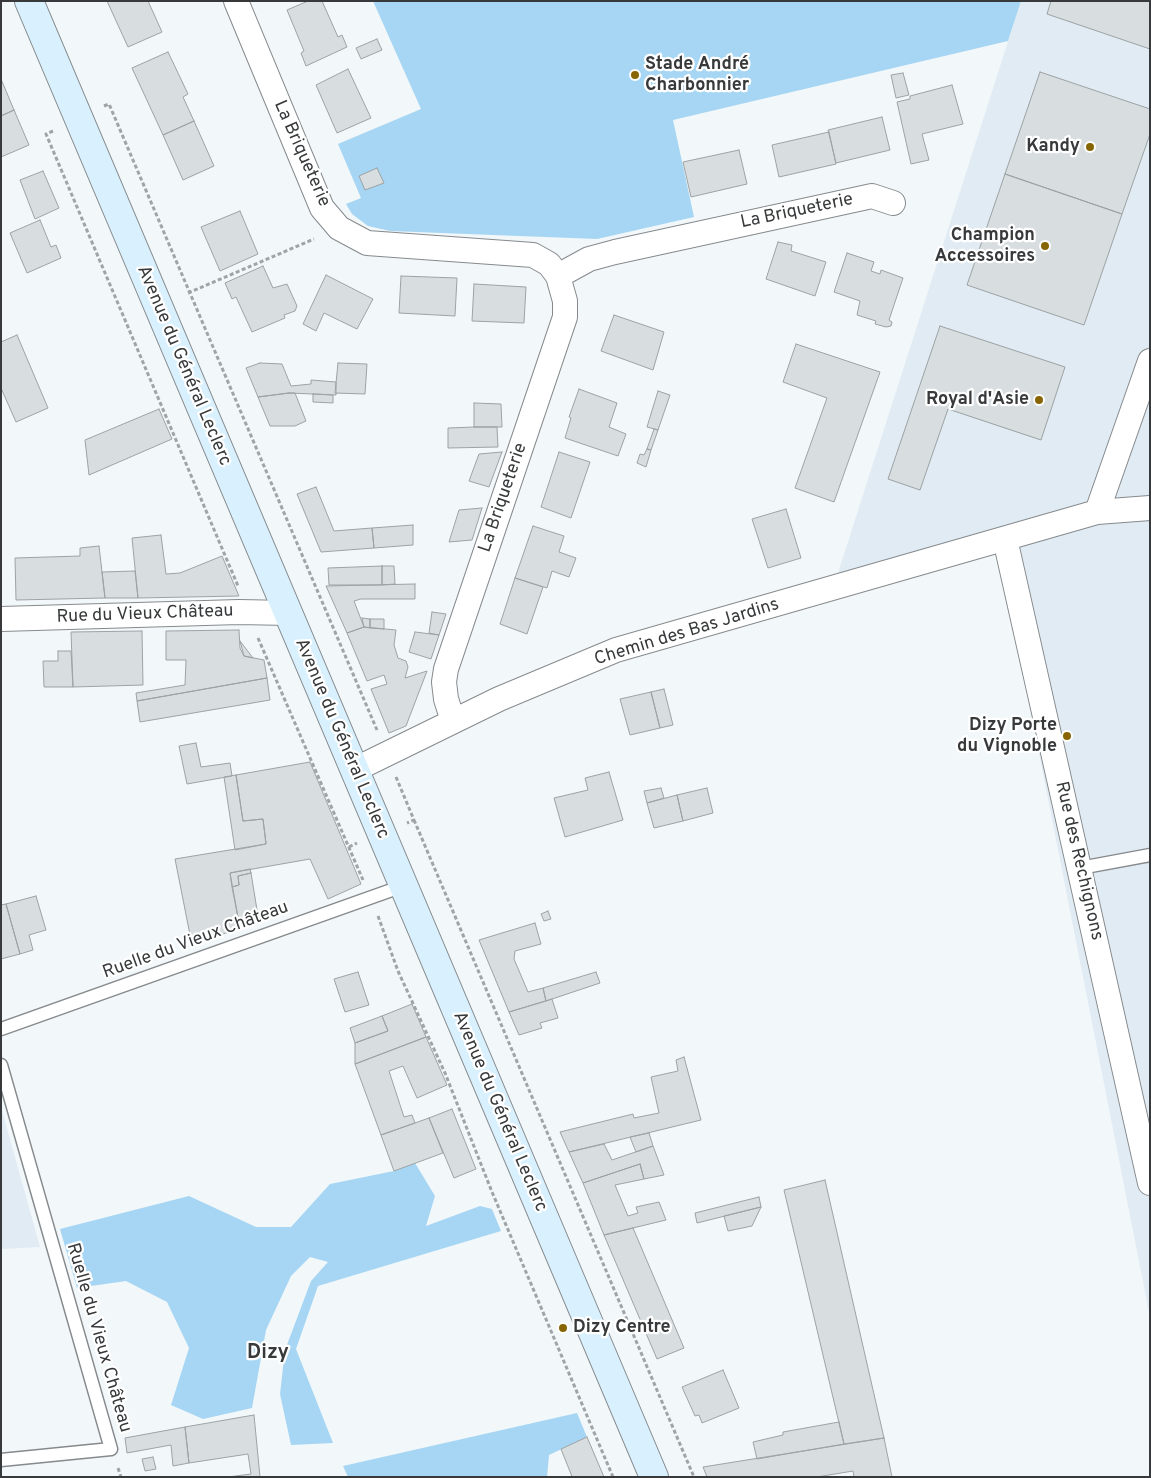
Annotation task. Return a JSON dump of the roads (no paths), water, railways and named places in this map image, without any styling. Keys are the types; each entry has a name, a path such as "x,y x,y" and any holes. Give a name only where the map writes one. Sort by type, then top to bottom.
{"main road":[{"name":"Avenue du Général Leclerc","path":"29,1 654,1477"}],"street":[{"name":"La Briqueterie","path":"236,1 322,208 339,228 367,243 533,255 549,264 558,276 565,300 565,317 446,669 444,682 446,699 453,721"},
{"name":"La Briqueterie","path":"558,276 589,259 615,252 872,196 893,203"},
{"path":"1097,512 1150,361"},
{"name":"Chemin des Bas Jardins","path":"354,770 453,721 616,650 1097,512 1150,508"},
{"name":"Rue des Rechignons","path":"1005,539 1150,1183"},
{"name":"Rue du Vieux Château","path":"1,619 239,612 289,613"}],"lane":[{"path":"1080,868 1150,855"},
{"name":"Ruelle du Vieux Château","path":"1,1029 403,886"},
{"name":"Ruelle du Vieux Château","path":"1,1065 111,1449 1,1460"}],"place":[{"name":"Stade André Charbonnier","path":"635,75"},
{"name":"Kandy","path":"1090,147"},
{"name":"Champion Accessoires","path":"1045,246"},
{"name":"Royal d'Asie","path":"1039,400"},
{"name":"Dizy Porte du Vignoble","path":"1067,736"},
{"name":"Dizy Centre","path":"563,1328"}],"district":[{"name":"Dizy","path":"268,1354"}]}
